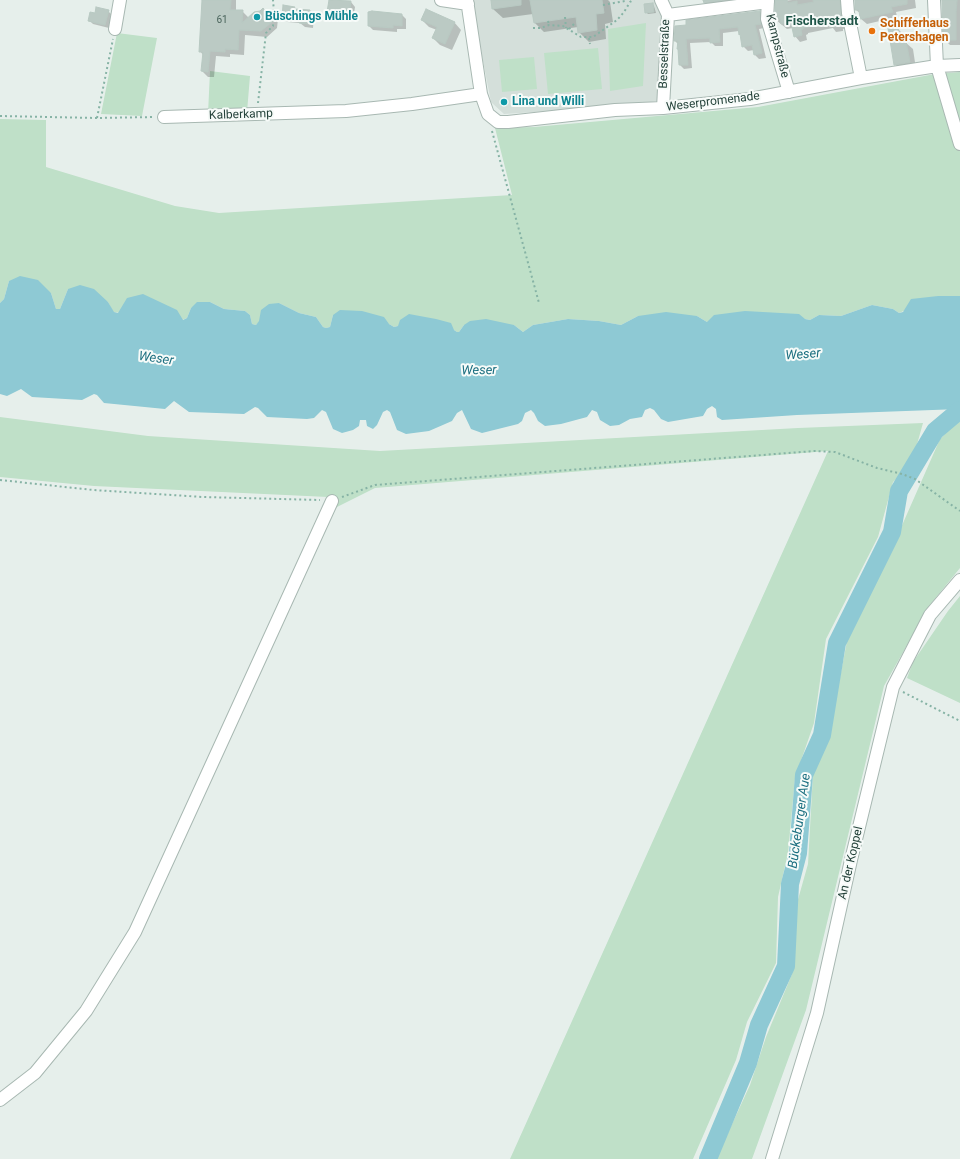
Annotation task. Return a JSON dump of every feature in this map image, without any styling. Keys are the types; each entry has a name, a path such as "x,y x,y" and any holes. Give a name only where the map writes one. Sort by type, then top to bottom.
{"street":[{"path":"115,29 120,0"},
{"path":"441,0 468,2 481,94 488,114 491,118"},
{"name":"Besselstraße","path":"661,0 668,15 663,108"},
{"path":"847,0 848,13 861,78"},
{"path":"934,0 937,66 960,144"},
{"path":"668,15 768,1"},
{"name":"Kampstraße","path":"768,1 767,18 789,92"},
{"name":"Weserpromenade","path":"491,118 498,122 508,122 615,110 663,108 750,99 861,78 937,66 960,65"},
{"name":"Kalberkamp","path":"164,117 346,111 412,104 481,94"},
{"path":"0,1100 35,1073 86,1011 135,932 332,501"},
{"name":"An der Koppel","path":"772,1159 817,1013 893,687 930,615 960,580"}],"path":[{"path":"257,115 266,33 273,26 273,0"},
{"path":"603,5 625,0 630,2"},
{"path":"533,28 540,28 548,25 568,29 581,37 589,38 597,35 617,20 633,0"},
{"path":"565,17 568,29"},
{"path":"568,29 576,22"},
{"path":"97,118 115,29"},
{"path":"589,38 590,44"},
{"path":"0,116 97,118 164,117"},
{"path":"491,118 490,124 539,303"},
{"path":"0,480 93,490 203,497 332,501 375,485 814,451 835,452 877,468 915,479 960,511"},
{"path":"893,687 960,721"}],"shaded area":[{"path":"471,0 656,0 664,21 662,106 611,107 504,114 491,102"}],"green space":[{"path":"646,23 643,86 610,91 608,29"},
{"path":"117,33 157,38 142,116 101,114"},
{"path":"598,48 602,89 548,94 544,53"},
{"path":"534,57 537,89 502,92 499,60"},
{"path":"210,71 250,76 247,112 208,114"},
{"path":"960,72 960,296 938,296 899,313 893,309 872,305 841,316 819,315 810,320 707,322 697,316 638,316 621,325 599,321 568,319 533,325 523,332 514,325 464,325 459,332 457,332 454,330 394,327 389,324 333,315 330,327 326,328 323,327 316,317 299,313 279,303 256,325 252,324 250,315 245,311 224,309 210,302 191,308 187,318 182,320 113,312 108,302 68,289 60,309 56,309 51,293 9,281 4,299 0,303 0,119 46,120 46,167 175,206 219,213 512,195 495,128 534,127 758,107 935,74"},
{"path":"0,417 148,436 380,451 798,428 923,423 916,448 902,474 893,482 878,537 826,639 814,723 795,778 788,853 778,897 776,963 747,1022 736,1060 693,1159 510,1159 828,451 375,488 335,508 328,497 94,486 0,477"},
{"path":"958,421 960,422 960,568 929,606 884,686 806,1010 752,1159 716,1159 750,1085 766,1037 792,974 797,903 808,864 813,774 829,734 847,641 885,564 940,439"},
{"path":"960,596 960,703 907,678 913,662"}],"water":[{"name":"Weser","path":"20,276 38,280 51,293 56,309 60,309 68,289 80,285 94,289 108,302 114,312 118,313 127,298 143,294 177,310 183,320 187,318 191,308 197,302 210,302 224,309 245,311 250,315 252,324 256,325 259,321 261,310 269,304 279,303 299,313 316,317 323,327 326,328 330,327 333,315 340,310 362,311 384,317 389,324 394,327 398,326 400,320 409,314 436,319 451,323 454,330 457,332 459,332 464,325 470,321 486,319 514,325 523,332 533,325 568,319 599,321 621,325 638,316 666,312 697,316 707,322 714,315 745,311 799,314 805,319 810,320 819,315 841,316 872,305 893,309 899,313 903,312 911,299 938,296 960,296 960,409 797,415 722,420 717,417 716,409 712,406 707,409 703,416 668,422 661,419 654,410 650,408 645,410 642,417 630,419 619,425 610,426 600,420 597,412 592,410 587,417 561,424 545,426 538,421 531,410 525,413 522,421 518,424 482,433 471,429 462,410 457,413 452,421 429,431 406,434 397,430 390,412 387,410 383,412 377,425 373,429 367,426 366,420 360,420 359,426 353,430 342,433 333,429 326,412 322,410 314,418 307,419 267,417 255,407 244,414 189,412 174,401 165,409 104,403 97,395 94,394 82,400 32,397 21,389 7,396 0,394 0,303 4,299 9,281"}],"building":[{"path":"202,0 231,0 230,10 243,10 242,23 254,12 260,11 263,8 267,12 273,12 272,22 261,31 239,30 238,50 225,49 225,52 210,51 208,72 201,71 203,52 199,52"},
{"path":"329,0 351,1 349,16 327,12"},
{"path":"491,0 521,0 521,5 492,9"},
{"path":"530,0 602,0 604,13 596,14 597,30 578,33 576,17 534,23"},
{"path":"703,0 725,0 704,3"},
{"path":"775,0 787,0 788,3 797,1 797,5 814,2 813,0 840,0 842,23 838,24 839,26 830,27 829,23 803,28 801,30 802,35 794,37 791,23 781,24 780,19 775,20"},
{"path":"855,0 907,0 907,4 891,7 893,12 860,19 859,10 855,10"},
{"path":"942,0 957,0 956,40 943,40"},
{"path":"653,3 654,12 645,13 644,4"},
{"path":"283,5 295,7 294,9 310,10 309,24 299,23 299,19 282,17"},
{"path":"96,7 109,10 105,25 88,21 90,12 95,13"},
{"path":"426,9 455,22 445,44 432,38 437,27 421,20"},
{"path":"372,11 402,14 402,26 393,25 393,28 368,26 368,12"},
{"path":"760,11 761,24 755,25 762,53 754,55 752,45 742,47 738,27 719,29 720,42 710,43 710,38 686,39 688,65 679,65 677,49 678,41 674,41 675,26 686,25 686,20"},
{"path":"898,27 900,42 906,41 910,62 894,65 888,28"}],"waterway":[{"name":"Bückeburger Aue","path":"708,1159 748,1063 759,1025 786,966 790,884 798,853 804,775 822,735 837,643 892,532 899,491 935,431 960,410"}],"place":[{"name":"Büschings Mühle","path":"257,17"},
{"name":"Schifferhaus Petershagen","path":"872,31"},
{"name":"Lina und Willi","path":"504,102"}],"district":[{"name":"Fischerstadt","path":"822,22"}]}
